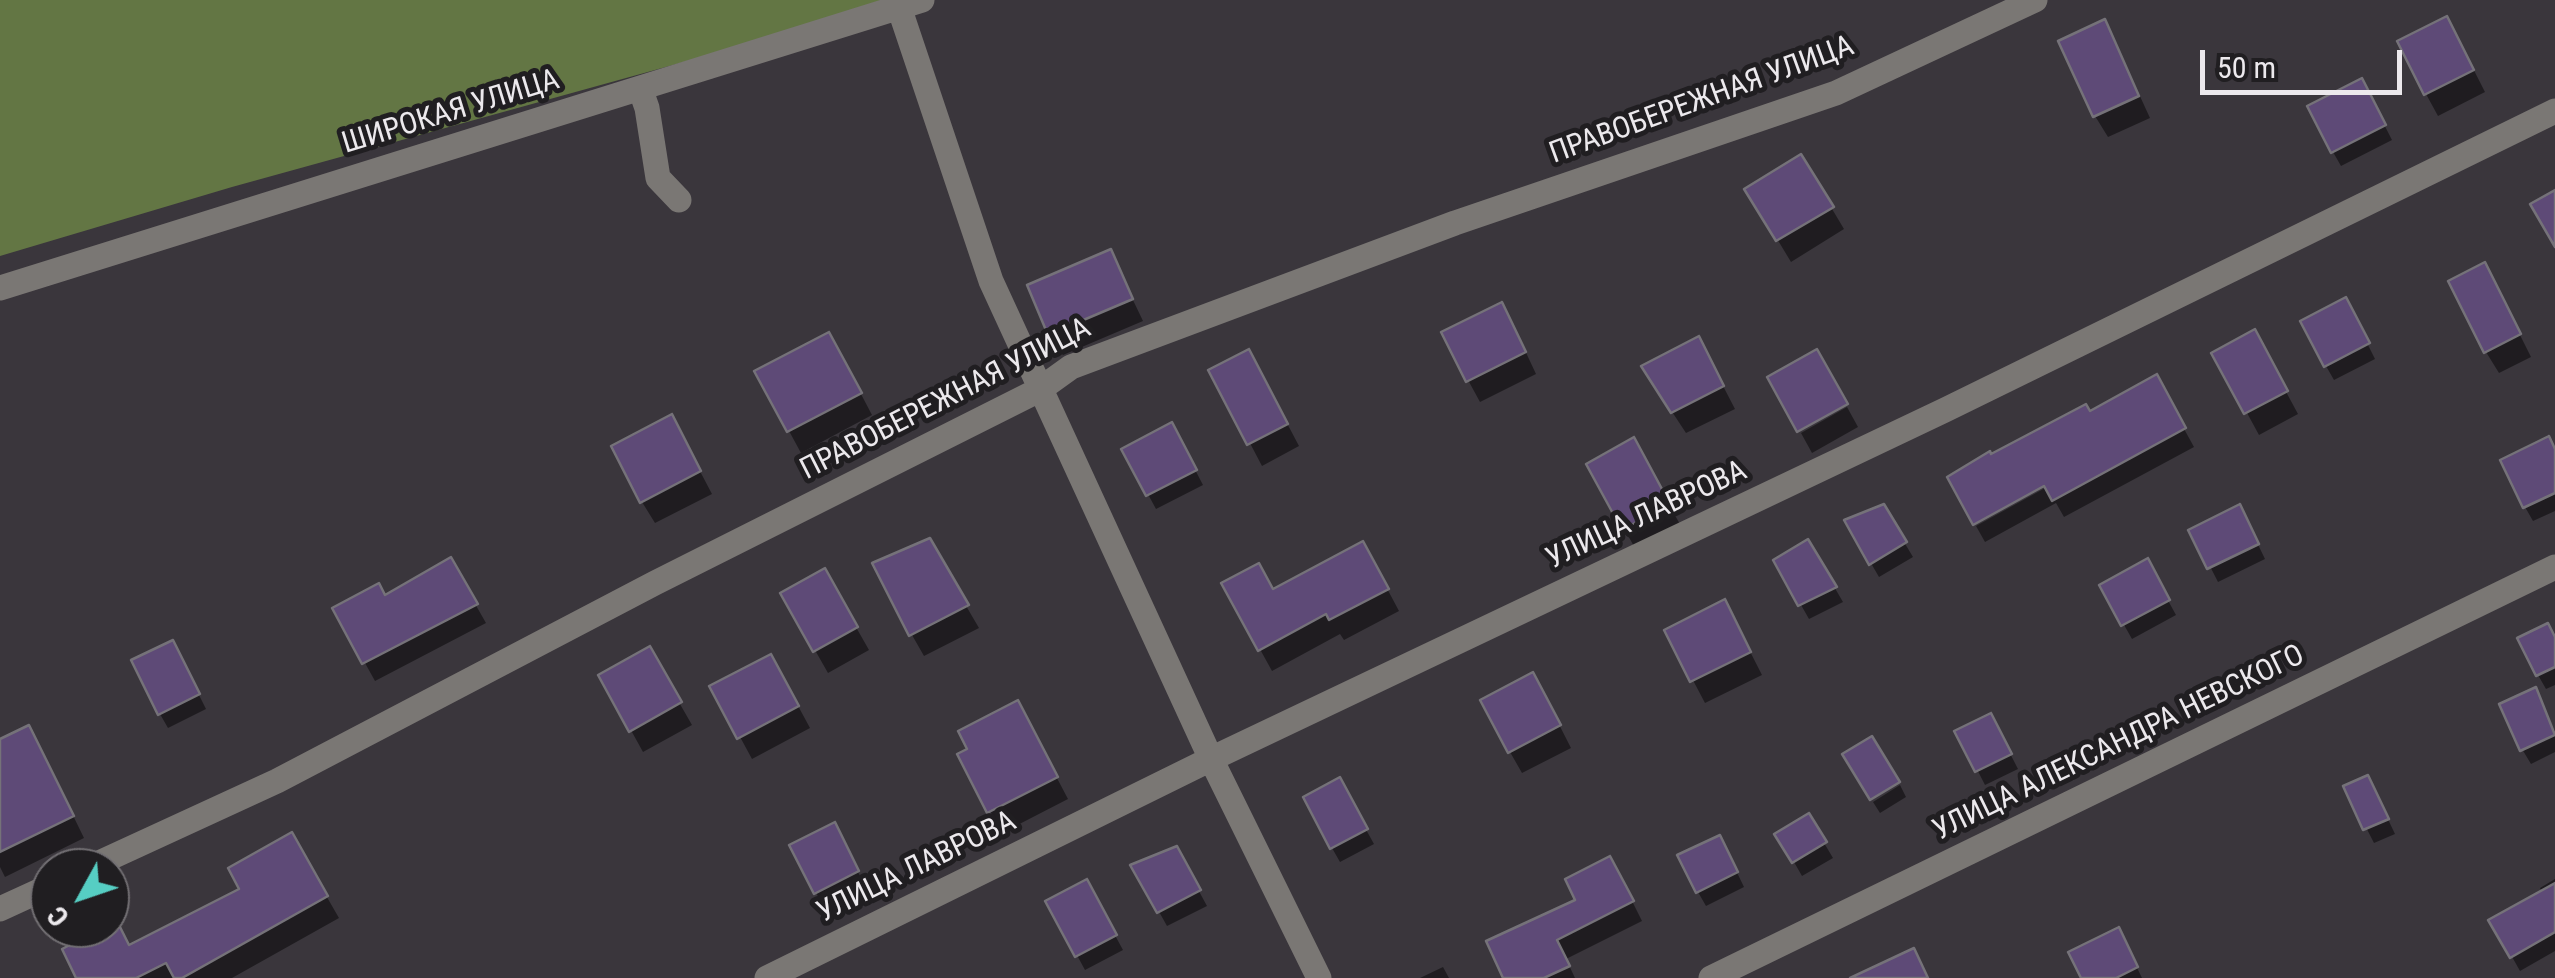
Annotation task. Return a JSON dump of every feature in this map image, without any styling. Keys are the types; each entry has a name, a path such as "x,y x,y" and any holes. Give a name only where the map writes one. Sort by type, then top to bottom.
{"street":[{"name":"ПРАВОБЕРЕЖНАЯ УЛИЦА","path":"130,849 277,781 656,583 1039,390 1071,367 1419,237 1836,92 2034,0"},
{"path":"911,3 991,281 1211,759 1319,978"},
{"name":"ШИРОКАЯ УЛИЦА","path":"0,288 911,3"},
{"path":"640,88 658,178 679,200"},
{"name":"УЛИЦА ЛАВРОВА","path":"768,978 1211,759 1945,410 2555,111"},
{"name":"УЛИЦА АЛЕКСАНДРА НЕВСКОГО","path":"1711,978 2555,568"},
{"path":"0,909 30,895"}],"green space":[{"path":"0,0 908,0 232,187 0,256"}],"building":[{"path":"2447,16 2474,70 2424,95 2397,41"},
{"path":"2105,19 2139,96 2093,117 2058,41"},
{"path":"2362,78 2386,125 2331,153 2307,106"},
{"path":"1801,154 1834,207 1776,241 1744,189"},
{"path":"2555,190 2555,247 2530,204"},
{"path":"1111,249 1133,299 1048,335 1027,285"},
{"path":"2485,262 2521,334 2484,353 2448,281"},
{"path":"2346,297 2370,343 2324,367 2300,321"},
{"path":"1502,302 1526,352 1466,382 1441,332"},
{"path":"2255,329 2288,391 2244,414 2211,353"},
{"path":"829,332 862,393 787,432 754,371"},
{"path":"1699,336 1724,386 1671,413 1641,366"},
{"path":"1249,349 1288,424 1247,445 1208,370"},
{"path":"1817,349 1848,404 1797,432 1767,377"},
{"path":"2157,374 2186,428 2052,501 2044,486 1973,525 1947,477 1990,451 1991,454 2086,404 2090,411"},
{"path":"672,414 701,471 640,503 611,446"},
{"path":"1172,422 1197,470 1146,496 1121,449"},
{"path":"2549,436 2555,449 2555,493 2523,508 2500,460"},
{"path":"1634,437 1670,504 1622,530 1586,464"},
{"path":"1884,504 1907,542 1869,565 1844,520"},
{"path":"2240,504 2259,544 2207,569 2188,530"},
{"path":"930,538 969,605 909,636 872,563"},
{"path":"1808,539 1837,587 1798,606 1773,560"},
{"path":"1363,541 1389,589 1329,620 1326,614 1258,651 1221,583 1259,563 1273,589"},
{"path":"451,557 478,604 362,664 332,608 379,583 385,595"},
{"path":"2148,558 2170,600 2121,626 2099,585"},
{"path":"825,568 858,627 813,652 780,593"},
{"path":"1725,599 1751,652 1690,682 1664,630"},
{"path":"2548,623 2555,637 2555,667 2536,676 2517,638"},
{"path":"173,640 200,694 158,715 131,660"},
{"path":"650,646 682,702 629,732 598,675"},
{"path":"771,654 799,706 737,739 709,686"},
{"path":"1533,672 1561,725 1508,753 1480,700"},
{"path":"2536,687 2555,735 2520,751 2499,704"},
{"path":"1018,700 1058,777 987,813 957,754 967,749 958,731"},
{"path":"1991,713 2012,754 1975,772 1954,731"},
{"path":"29,725 74,816 0,852 0,739"},
{"path":"1872,736 1900,782 1870,800 1842,754"},
{"path":"2368,775 2389,819 2363,830 2343,786"},
{"path":"1340,777 1368,829 1330,849 1303,797"},
{"path":"1809,813 1827,842 1792,863 1774,834"},
{"path":"835,822 859,871 814,894 789,845"},
{"path":"292,832 328,896 182,978 174,978 166,963 136,978 76,978 62,949 130,948 130,944 239,889 228,868"},
{"path":"1720,835 1738,872 1696,893 1677,855"},
{"path":"1177,846 1201,890 1157,913 1130,865"},
{"path":"1610,856 1634,901 1557,940 1570,966 1544,978 1503,978 1486,941 1575,900 1565,879"},
{"path":"1087,879 1117,935 1075,957 1045,901"},
{"path":"2555,883 2555,932 2510,958 2488,920"},
{"path":"2119,927 2138,967 2116,978 2081,978 2068,952"},
{"path":"1914,948 1928,978 1850,978"}]}
